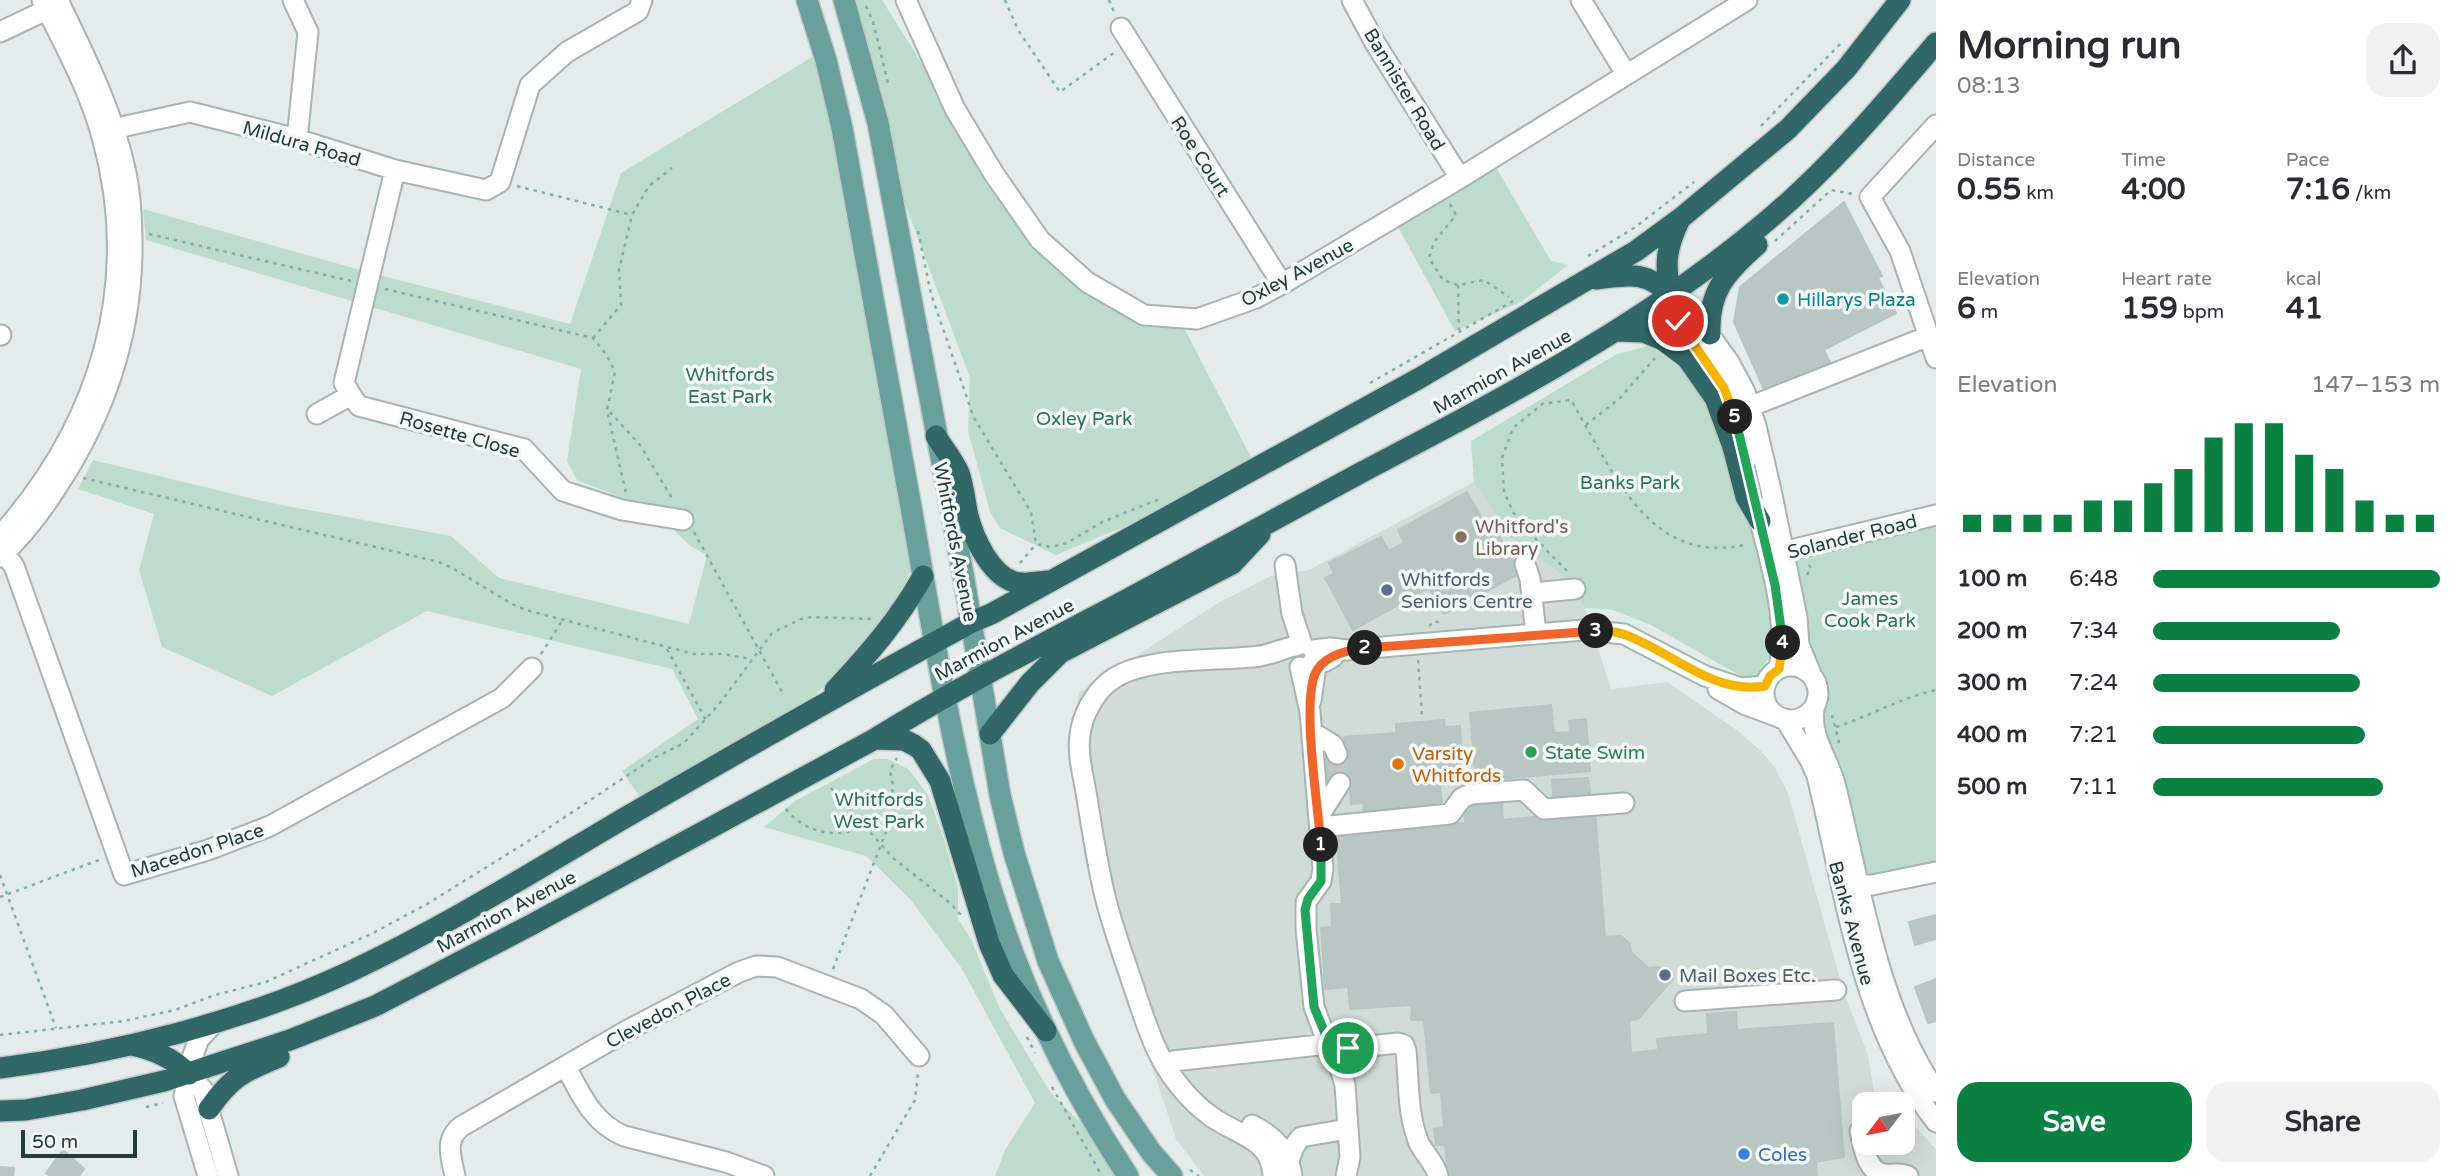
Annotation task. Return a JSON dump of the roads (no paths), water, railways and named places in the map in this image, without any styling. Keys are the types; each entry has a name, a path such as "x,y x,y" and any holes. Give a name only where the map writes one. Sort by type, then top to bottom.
{"highway":[{"name":"Marmion Avenue","path":"0,1068 79,1056 215,1022 347,973 421,937 822,704 1406,386 1585,271 1636,251 1681,218 1788,130 1846,69 1900,0"},
{"name":"Marmion Avenue","path":"0,1111 26,1110 82,1100 189,1074 290,1040 374,1006 529,926 1273,519 1496,402 1618,331 1671,295 1760,227 1822,171 1936,43"},
{"path":"1710,334 1709,313 1722,282 1740,260 1801,205 1822,171"},
{"path":"1671,295 1666,259 1669,243 1681,218"},
{"path":"1585,271 1650,278 1671,295"},
{"path":"1618,331 1644,332 1663,340 1687,358 1715,398 1733,447 1746,497 1760,521"},
{"path":"936,436 959,473 969,520 981,547 1001,576 1014,582 1052,581"},
{"path":"990,734 1030,682 1060,653 1232,564 1273,519"},
{"path":"822,704 878,644 898,618 923,576"},
{"path":"873,740 904,740 914,745 940,781 989,943 1003,975 1046,1031"},
{"path":"209,1109 231,1080 241,1073 361,1023 374,1006"},
{"path":"130,1045 164,1055 189,1074"}],"main road":[{"name":"Whitfords Avenue","path":"807,0 826,60 842,128 945,697 962,780 985,868 1011,945 1046,1031 1084,1106 1128,1176"},
{"name":"Whitfords Avenue","path":"844,0 878,123 1014,853 1053,974 1084,1041 1115,1099 1151,1152 1172,1176"}],"street":[{"path":"293,0 308,32 297,139"},
{"name":"Mildura Road","path":"108,132 190,112 297,139 394,170 485,190 500,182 530,85 567,52 638,11 642,0"},
{"name":"Oxley Avenue","path":"906,0 955,109 994,174 1040,240 1087,282 1143,315 1197,319 1256,298 1282,284 1441,190 1747,0"},
{"name":"Bannister Road","path":"1352,0 1375,43 1460,178"},
{"path":"1581,0 1626,74"},
{"path":"0,32 52,3 93,71 108,132 127,175 131,204 132,278 124,339 102,407 67,471 42,509 1,549"},
{"name":"Roe Court","path":"1124,35 1282,284"},
{"path":"1936,125 1870,197 1900,251 1936,358"},
{"path":"1,549 70,436 100,369 111,328 117,289 118,247 108,132"},
{"path":"317,414 351,395 344,383 394,170"},
{"path":"1671,295 1688,304 1729,362 1745,392 1771,490 1768,552 1797,617 1799,645 1819,693 1814,709 1801,719 1781,718 1744,704 1717,689 1705,676"},
{"path":"1671,295 1674,314 1724,388 1734,413 1768,552 1781,622 1783,647 1779,669"},
{"path":"1749,407 1929,336"},
{"name":"Rosette Close","path":"351,395 359,406 524,449 563,491 622,510 683,520"},
{"name":"Solander Road","path":"1768,552 1936,515"},
{"name":"Macedon Place","path":"1,549 14,566 124,876 208,850 270,826 502,698 532,668"},
{"path":"1525,564 1532,593 1536,634"},
{"path":"1285,565 1292,614 1307,658 1323,874 1308,899 1305,910 1314,1007 1343,1076 1349,1157 1346,1176"},
{"path":"1532,593 1575,589"},
{"path":"1273,1176 1271,1161 1265,1149 1200,1108 1177,1083 1150,1037 1104,891 1081,760 1080,737 1083,722 1103,687 1124,672 1159,664 1264,655 1278,661 1347,650 1583,630 1624,634 1705,676 1741,688 1765,686"},
{"path":"1781,718 1766,703 1765,686 1770,676 1779,669 1796,666 1811,674"},
{"name":"Banks Avenue","path":"1814,709 1814,732 1833,778 1863,971 1883,1026 1916,1092 1936,1122"},
{"name":"Banks Avenue","path":"1781,718 1810,760 1817,776 1850,885 1870,934 1902,1030 1936,1092"},
{"path":"1311,722 1337,754"},
{"path":"1319,822 1340,783"},
{"path":"1319,822 1450,814 1462,798 1471,794 1524,790 1544,809 1624,803"},
{"path":"1850,885 1872,885 1936,872"},
{"name":"Clevedon Place","path":"455,1176 449,1149 455,1130 628,1030 748,968 778,967 861,999 884,1015 919,1056"},
{"path":"1685,1001 1836,990"},
{"path":"1136,993 1143,999 1173,1061 1202,1097 1225,1114 1266,1132 1280,1145 1291,1168"},
{"path":"208,1176 184,1096 199,1039 215,1022"},
{"path":"1173,1061 1330,1047 1398,1043 1404,1045 1413,1122 1420,1144 1435,1165 1438,1176"},
{"path":"566,1067 585,1102 603,1126 612,1131 726,1162 764,1176"},
{"path":"189,1074 204,1090 228,1176"},
{"path":"1291,1168 1295,1145 1301,1138 1347,1129"},
{"path":"1866,1155 1874,1170 1883,1175 1899,1173 1908,1176"}],"tunnel":[{"path":"1337,754 1340,783"}],"place":[{"name":"Hillarys Plaza","path":"1783,299"},
{"name":"Whitford's Library","path":"1461,537"},
{"name":"Whitfords Seniors Centre","path":"1387,590"},
{"name":"State Swim","path":"1531,752"},
{"name":"Varsity Whitfords","path":"1398,764"},
{"name":"Mail Boxes Etc.","path":"1665,975"},
{"name":"Coles","path":"1744,1154"}],"park label":[{"name":"Whitfords East Park","path":"730,385"},
{"name":"Oxley Park","path":"1084,418"},
{"name":"Banks Park","path":"1630,482"},
{"name":"James Cook Park","path":"1870,609"},
{"name":"Whitfords West Park","path":"879,810"}]}
